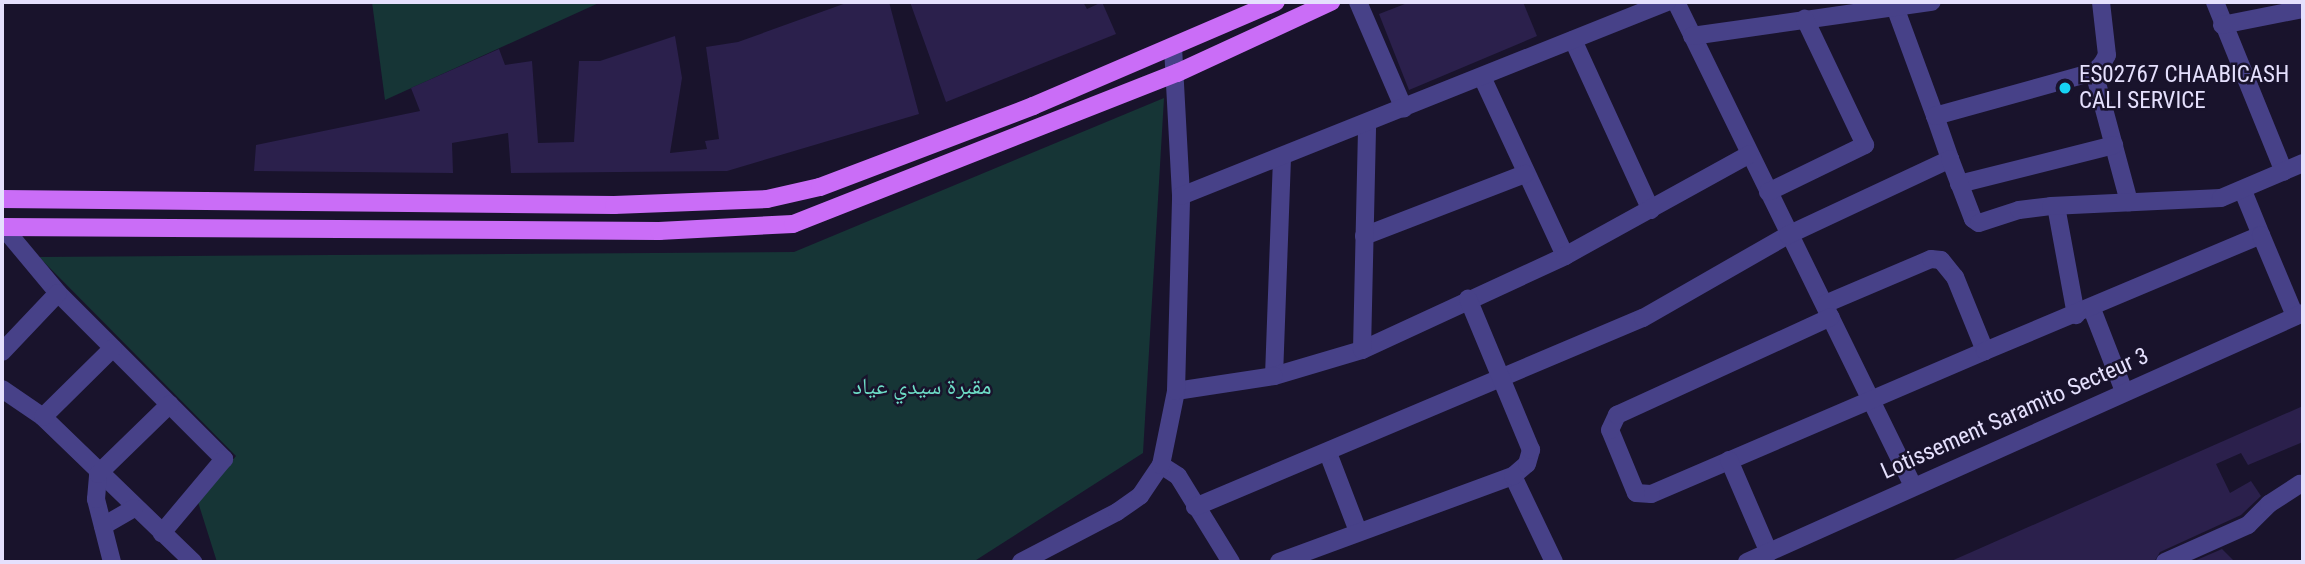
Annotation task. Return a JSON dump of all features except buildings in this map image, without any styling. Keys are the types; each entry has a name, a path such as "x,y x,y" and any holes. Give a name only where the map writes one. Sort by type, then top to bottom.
{"main road":[{"path":"2,199 614,205 767,198 820,187 959,134 1174,47 1276,2"},
{"path":"2,227 614,231 716,230 793,224 968,158 1177,73 1331,2"},
{"path":"959,134 968,158"},
{"path":"614,205 614,231"}],"street":[{"path":"1358,2 1404,109"},
{"path":"1181,196 1483,79 1667,2"},
{"path":"1676,2 1913,486"},
{"path":"1692,36 1805,19 1828,9 1895,7 1931,2"},
{"path":"1935,116 2094,72 2107,55 2101,2"},
{"path":"2215,2 2222,25 2284,172"},
{"path":"1895,7 1959,184 1973,219 1979,223 2019,210 2056,206 2192,201 2243,191 2303,163"},
{"path":"2222,25 2303,9"},
{"path":"1768,192 1865,145 1805,19"},
{"path":"1573,40 1651,210"},
{"path":"1021,562 1117,512 1140,496 1161,465 1176,391 1181,196 1174,47"},
{"path":"2094,72 2129,202"},
{"path":"1483,79 1564,256"},
{"path":"1362,351 1367,125"},
{"path":"1959,184 2114,145"},
{"path":"1176,391 1274,376 1362,351 1564,256 1750,154"},
{"path":"1274,376 1282,159"},
{"path":"1195,506 1328,453 1643,318 1788,235 1950,159"},
{"path":"1364,236 1525,173"},
{"path":"2243,191 2299,314"},
{"path":"2056,206 2084,312 2124,391"},
{"path":"2,227 58,293 224,458 162,533"},
{"path":"1985,351 1955,277 1941,260 1931,259 1612,421 1610,430 1636,493 1642,495 1871,397 2084,312 2261,235"},
{"path":"2,352 58,293"},
{"path":"1279,562 1513,476 1527,464 1531,450 1468,299"},
{"name":"Lotissement Saramito Secteur 3","path":"1747,562 2299,314"},
{"path":"43,417 113,348"},
{"path":"2,389 43,417 98,474 193,562"},
{"path":"112,562 96,499 98,474 170,404"},
{"path":"1328,453 1358,531"},
{"path":"1729,460 1769,553"},
{"path":"1161,465 1178,476 1231,562"},
{"path":"1513,476 1554,562"},
{"path":"2165,562 2248,526 2269,504 2300,484"},
{"path":"103,526 134,508"}],"green space":[{"path":"372,2 601,2 385,100"},
{"name":"مقبرة سيدي عياد","path":"1164,98 1143,453 973,562 217,562 198,502 236,456 39,257 794,252"}],"place":[{"name":"ES02767 CHAABICASH CALI SERVICE","path":"2065,88"}]}
